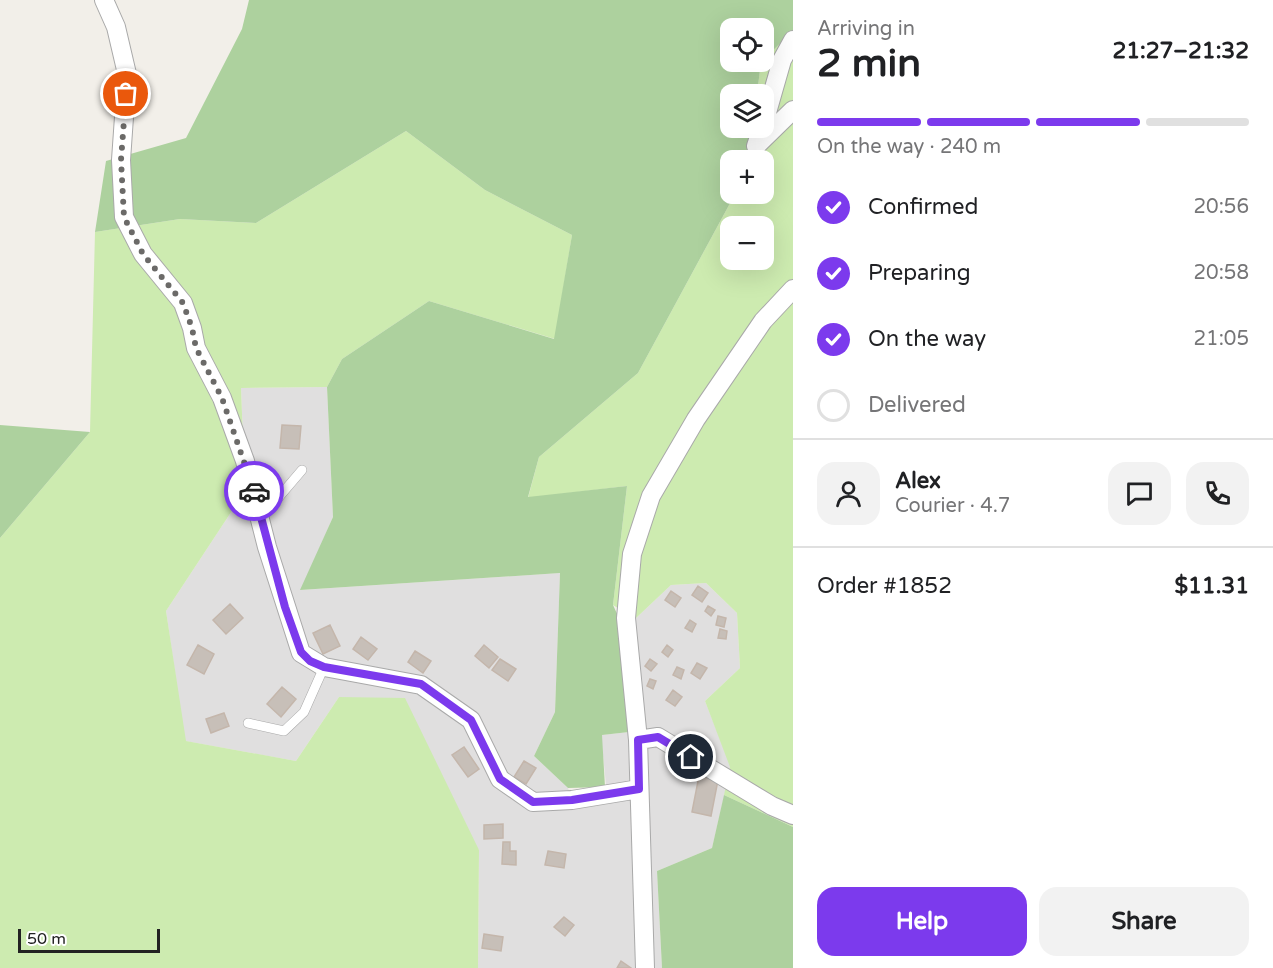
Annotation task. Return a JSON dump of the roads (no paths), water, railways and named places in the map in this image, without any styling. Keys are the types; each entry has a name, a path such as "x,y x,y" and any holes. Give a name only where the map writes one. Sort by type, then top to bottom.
{"street":[{"path":"104,0 116,27 127,75 121,160 124,217 143,254 183,303 196,348 222,398 245,461 273,567 301,652 324,667 421,684 471,720 500,779 533,802 572,800 639,789"},
{"path":"774,88 782,60 793,40"},
{"path":"774,128 793,110"},
{"path":"759,138 756,146 764,138"},
{"path":"645,968 638,740 626,618 632,555 651,496 696,419 763,321 793,289"},
{"path":"638,740 658,737 772,806 793,815"}],"lane":[{"path":"261,518 302,470"},
{"path":"248,723 285,731 304,712 324,667"}]}
